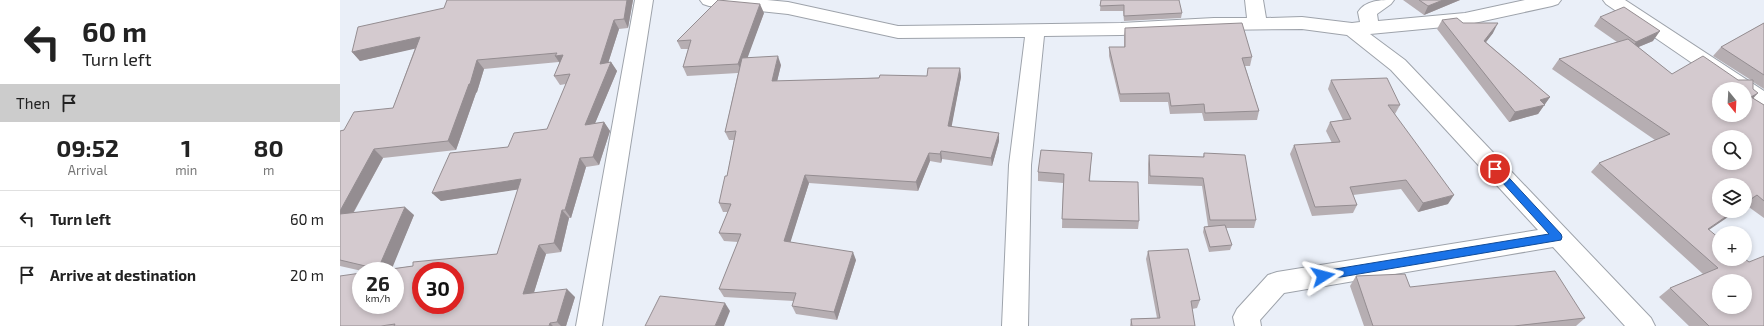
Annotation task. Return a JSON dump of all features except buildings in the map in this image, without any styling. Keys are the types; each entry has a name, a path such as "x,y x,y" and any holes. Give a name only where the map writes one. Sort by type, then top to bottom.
{"street":[{"path":"588,326 644,0"},
{"path":"710,0 788,8 898,32 1121,29 1214,24 1302,23 1361,28 1465,19 1552,0"},
{"path":"1254,0 1257,24"},
{"path":"1361,28 1367,12 1385,0"},
{"path":"1612,0 1735,82"},
{"path":"1361,28 1443,112 1557,237 1642,326"},
{"path":"1015,326 1020,164 1035,29"},
{"path":"1752,93 1764,101"},
{"path":"1248,326 1246,317 1276,283 1557,237"}],"route":[{"path":"1323,276 1557,237 1495,169"}]}
